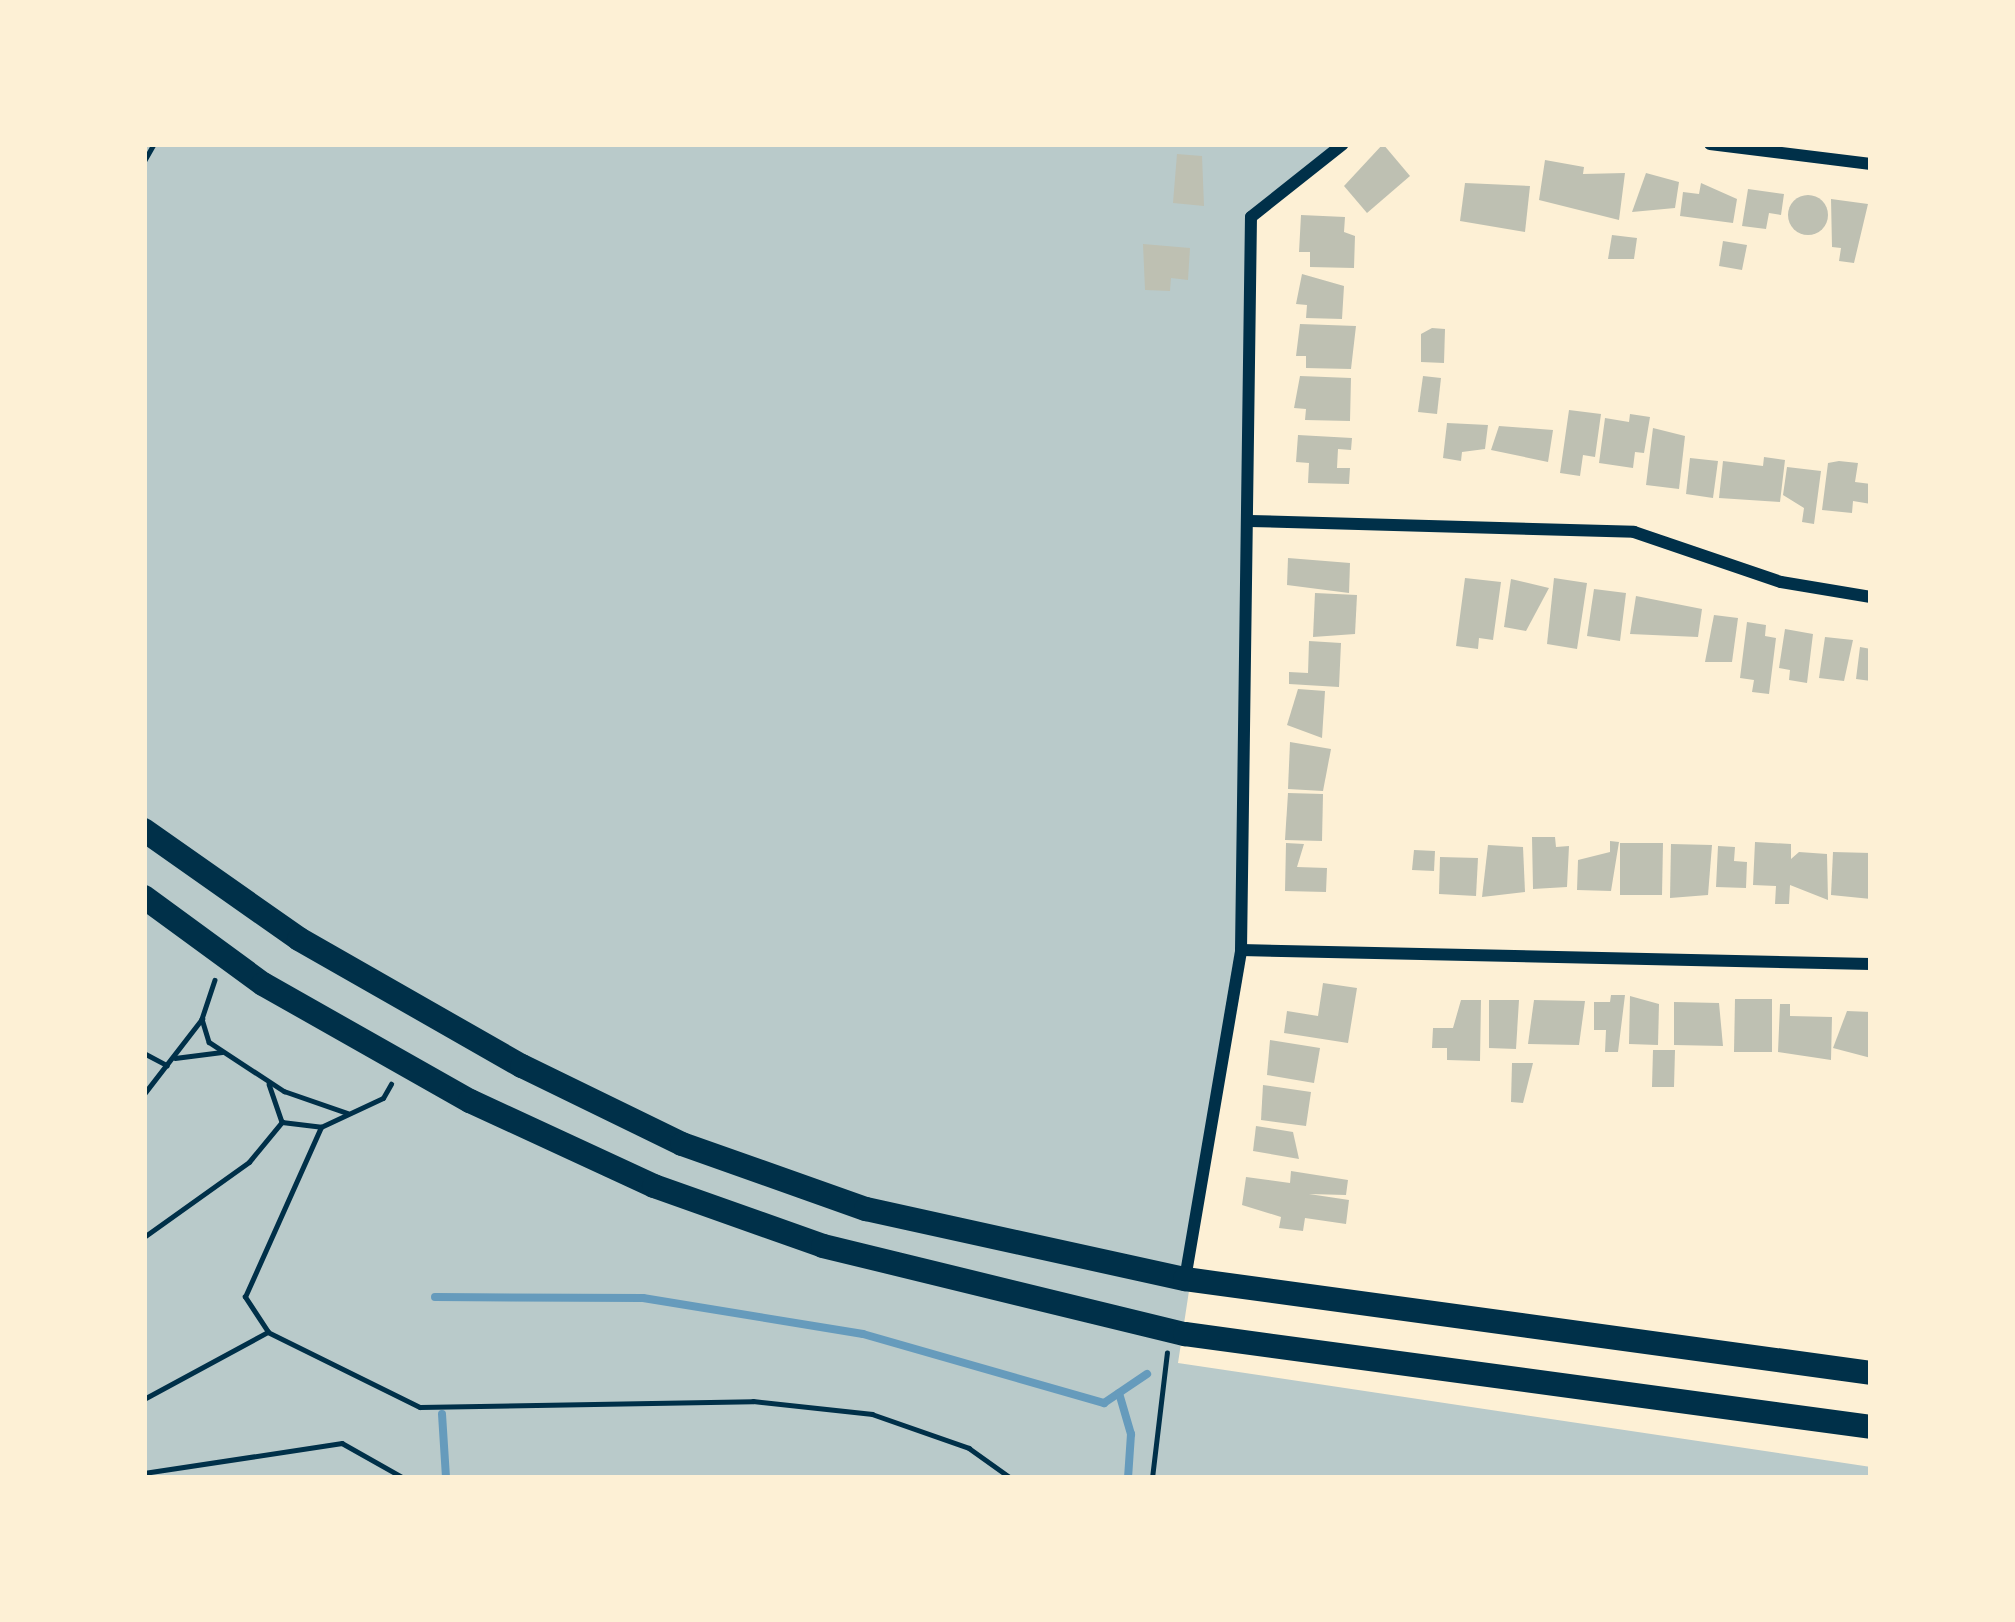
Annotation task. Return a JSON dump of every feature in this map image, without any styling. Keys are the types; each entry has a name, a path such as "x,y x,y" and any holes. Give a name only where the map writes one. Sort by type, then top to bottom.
{"highway":[{"path":"144,830 414,1008 682,1144 866,1209 1185,1279 1871,1373"},
{"path":"144,897 223,955 404,1064 654,1186 823,1246 1170,1331 1871,1427"}],"street":[{"path":"1185,1279 1240,950 1251,217 1343,144"},
{"path":"1710,144 1871,164"},
{"path":"1250,521 1634,532 1781,582 1871,597"},
{"path":"1240,950 1871,964"}],"path":[{"path":"144,160 154,144"},
{"path":"144,1094 202,1019 223,955"},
{"path":"202,1019 209,1042 265,1080 347,1113"},
{"path":"144,1053 170,1062 197,1050 227,1054"},
{"path":"282,1122 321,1126 383,1098 404,1064"},
{"path":"144,1237 249,1162 282,1122 278,1094 265,1080"},
{"path":"321,1126 245,1297 268,1332 419,1407 753,1400 872,1414 969,1448 1011,1478"},
{"path":"1152,1478 1170,1331"},
{"path":"144,1399 268,1332"},
{"path":"144,1473 342,1443 404,1478"}],"shaded area":[{"path":"144,144 1343,144 1251,217 1241,950 1178,1363 1871,1467 1871,1478 144,1478"}],"building":[{"path":"1383,144 1410,176 1367,213 1344,186"},
{"path":"1177,154 1202,156 1204,206 1173,203"},
{"path":"1545,160 1584,167 1583,174 1625,173 1619,220 1539,200"},
{"path":"1646,173 1679,182 1675,208 1632,212"},
{"path":"1465,183 1530,186 1525,232 1460,221"},
{"path":"1701,183 1737,199 1733,223 1680,216 1683,192 1699,194"},
{"path":"1748,189 1784,194 1781,215 1769,213 1766,229 1742,226"},
{"path":"1808,195 1822,201 1828,215 1822,229 1808,235 1794,229 1788,215 1794,201"},
{"path":"1831,199 1868,204 1854,263 1839,261 1841,248 1832,247"},
{"path":"1301,215 1345,217 1344,232 1355,236 1354,268 1310,267 1310,252 1299,252"},
{"path":"1612,235 1637,238 1634,259 1608,259"},
{"path":"1723,241 1747,245 1742,270 1719,266"},
{"path":"1143,244 1190,248 1188,280 1171,278 1170,291 1145,290"},
{"path":"1302,274 1344,286 1342,319 1306,318 1307,305 1296,304"},
{"path":"1300,324 1356,326 1351,369 1306,368 1306,356 1296,356"},
{"path":"1432,328 1445,329 1444,363 1421,362 1421,334"},
{"path":"1300,376 1351,378 1350,421 1305,420 1306,409 1294,408"},
{"path":"1423,376 1441,378 1437,414 1418,412"},
{"path":"1569,410 1601,414 1595,457 1583,455 1580,476 1560,473"},
{"path":"1630,414 1650,417 1644,453 1635,452 1633,468 1599,463 1605,418 1629,422"},
{"path":"1447,423 1488,425 1485,449 1462,452 1461,461 1443,458"},
{"path":"1499,426 1553,430 1548,462 1491,450"},
{"path":"1653,428 1685,436 1679,489 1646,485"},
{"path":"1298,435 1352,438 1351,450 1338,449 1337,468 1350,468 1349,484 1308,483 1309,463 1296,462"},
{"path":"1764,457 1785,460 1780,502 1719,498 1723,461 1763,466"},
{"path":"1690,458 1718,461 1713,498 1686,494"},
{"path":"1828,463 1858,463 1855,482 1871,484 1871,504 1853,501 1852,513 1822,510"},
{"path":"1787,467 1821,471 1814,524 1802,522 1804,508 1783,495"},
{"path":"1288,558 1350,563 1349,593 1287,585"},
{"path":"1465,578 1501,582 1493,640 1479,638 1478,649 1456,646"},
{"path":"1554,578 1587,583 1577,649 1547,644"},
{"path":"1511,579 1549,588 1526,631 1504,627"},
{"path":"1594,589 1626,593 1620,641 1587,636"},
{"path":"1315,593 1357,595 1355,634 1313,637"},
{"path":"1636,596 1702,609 1698,637 1630,634"},
{"path":"1714,615 1738,618 1732,662 1705,662"},
{"path":"1747,622 1766,625 1765,636 1776,638 1769,694 1752,692 1754,680 1740,678"},
{"path":"1785,629 1813,634 1807,683 1789,680 1790,670 1779,668"},
{"path":"1825,637 1853,640 1844,681 1819,678"},
{"path":"1309,641 1341,643 1339,687 1289,684 1289,672 1308,673"},
{"path":"1860,647 1871,649 1871,681 1856,679"},
{"path":"1298,689 1325,691 1322,738 1287,725"},
{"path":"1290,742 1331,749 1323,791 1288,789"},
{"path":"1288,793 1323,794 1322,841 1285,840"},
{"path":"1532,837 1555,837 1556,847 1569,846 1567,887 1533,889"},
{"path":"1610,841 1619,842 1611,891 1577,890 1578,860 1610,852"},
{"path":"1755,842 1791,844 1791,859 1799,852 1827,854 1828,900 1790,885 1789,904 1775,904 1776,886 1753,885"},
{"path":"1286,843 1304,844 1297,867 1327,868 1326,892 1285,891"},
{"path":"1620,843 1663,843 1662,895 1620,895"},
{"path":"1671,844 1712,845 1708,895 1670,898"},
{"path":"1488,845 1523,847 1525,892 1482,897"},
{"path":"1718,846 1735,847 1734,861 1747,862 1746,888 1716,887"},
{"path":"1414,850 1435,851 1434,871 1412,870"},
{"path":"1833,852 1871,853 1871,899 1831,895"},
{"path":"1440,857 1478,858 1476,896 1439,894"},
{"path":"1323,983 1357,988 1348,1043 1284,1033 1287,1011 1318,1016"},
{"path":"1611,995 1625,995 1618,1052 1605,1052 1606,1030 1594,1030 1594,1002 1610,1002"},
{"path":"1630,996 1659,1004 1658,1045 1629,1044"},
{"path":"1735,999 1772,999 1772,1052 1734,1052"},
{"path":"1461,1000 1481,1000 1480,1061 1447,1060 1447,1048 1432,1048 1433,1028 1453,1028"},
{"path":"1489,1000 1519,1000 1516,1049 1489,1048"},
{"path":"1534,1000 1585,1001 1579,1045 1528,1044"},
{"path":"1674,1002 1719,1003 1723,1046 1674,1045"},
{"path":"1780,1004 1790,1004 1790,1016 1832,1017 1831,1060 1778,1052"},
{"path":"1847,1011 1871,1012 1871,1058 1833,1048"},
{"path":"1270,1040 1320,1048 1314,1083 1267,1075"},
{"path":"1653,1050 1675,1050 1674,1087 1652,1087"},
{"path":"1512,1063 1533,1063 1523,1103 1511,1102"},
{"path":"1263,1085 1311,1092 1306,1126 1261,1120"},
{"path":"1256,1126 1293,1132 1299,1159 1253,1151"},
{"path":"1291,1171 1348,1180 1346,1195 1309,1194 1349,1200 1346,1224 1305,1218 1303,1231 1279,1228 1281,1217 1242,1205 1246,1177 1290,1183"}],"waterway":[{"path":"435,1297 643,1298 863,1334 1104,1403 1147,1374"},
{"path":"1119,1393 1131,1434 1128,1478"},
{"path":"442,1414 446,1478"}]}
